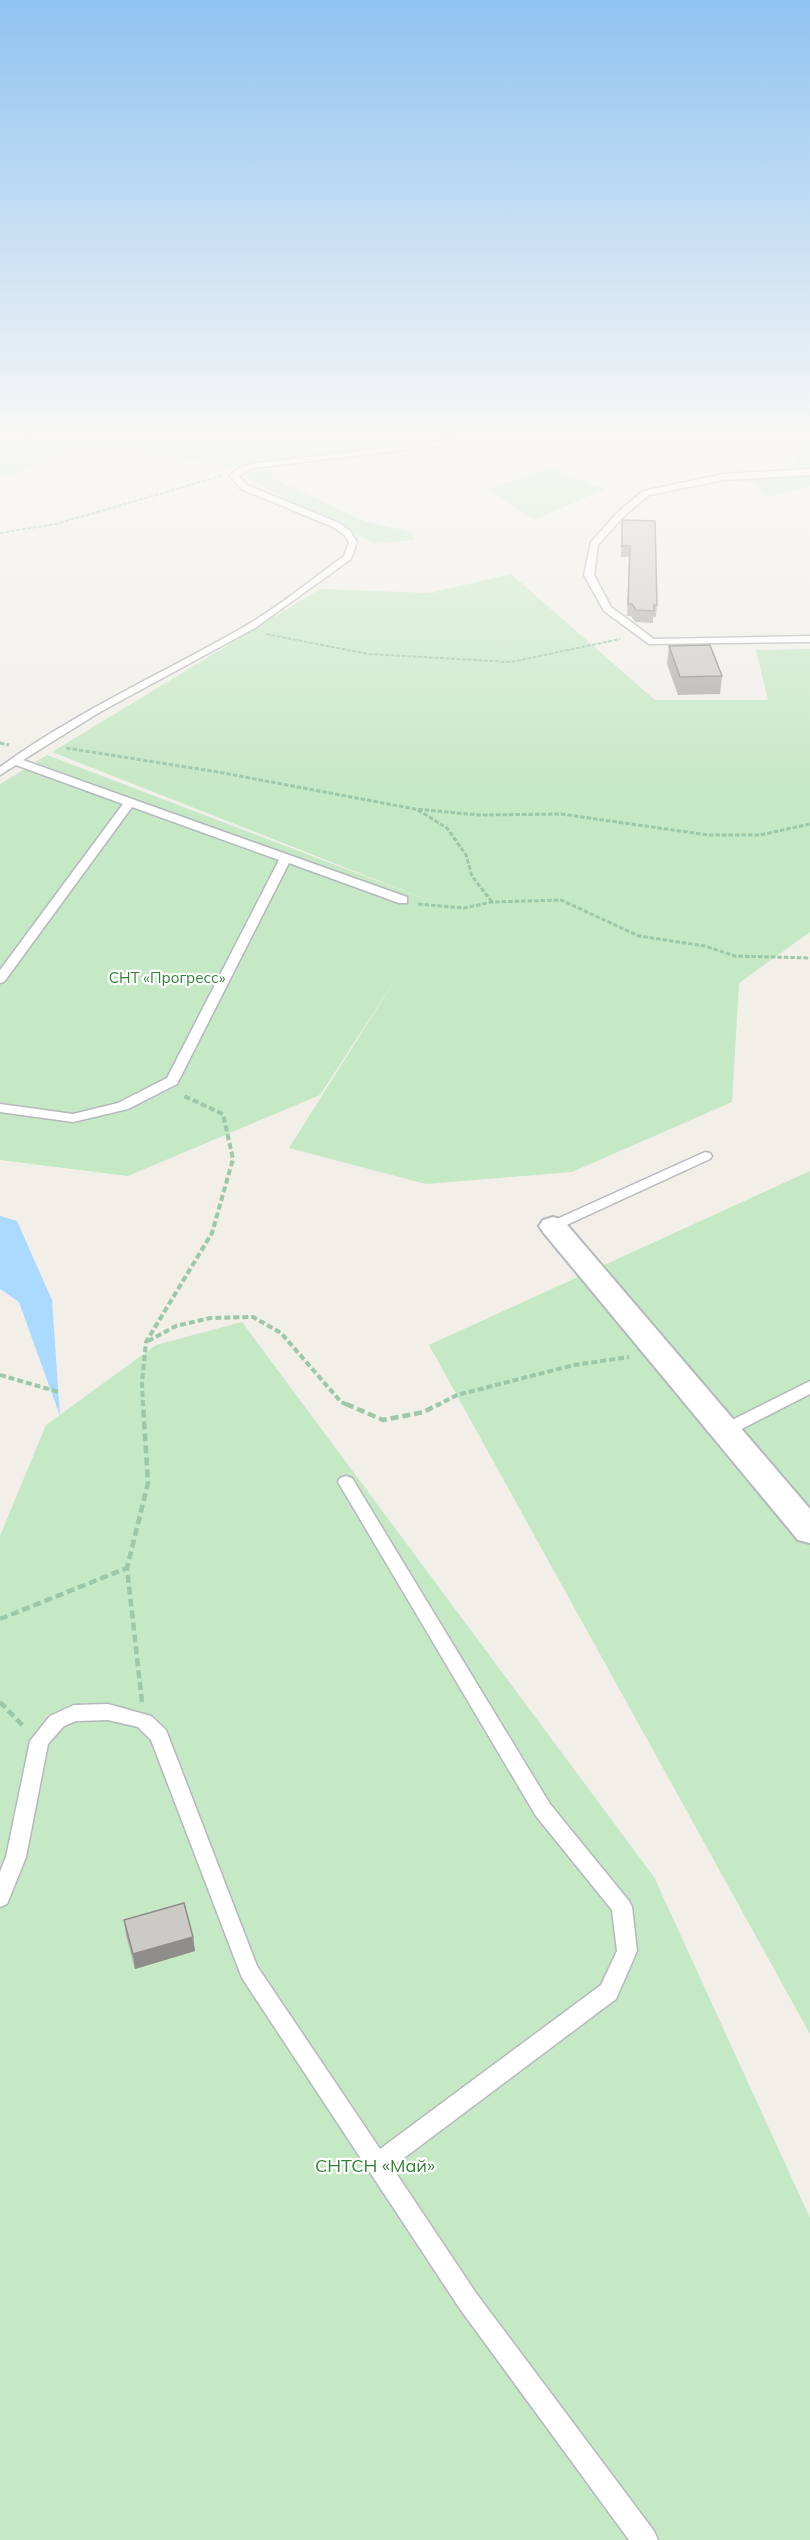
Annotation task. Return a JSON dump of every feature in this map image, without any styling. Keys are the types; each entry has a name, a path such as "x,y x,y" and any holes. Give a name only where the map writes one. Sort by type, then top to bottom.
{"street":[{"path":"553,1226 810,1531"}],"lane":[{"path":"0,771 96,711 252,626 349,556"},
{"path":"592,556 589,575 607,609 652,642 810,639"},
{"path":"15,761 403,900"},
{"path":"0,979 131,801"},
{"path":"0,1108 73,1118 123,1106 172,1081 286,858"},
{"path":"553,1226 705,1156"},
{"path":"724,1431 810,1387"},
{"path":"346,1482 543,1810 622,1907 627,1951 609,1992 378,2164"},
{"path":"0,1898 16,1857 39,1742 57,1721 74,1713 108,1712 144,1721 159,1736 249,1971 468,2301 645,2540"}],"path":[{"path":"263,633 368,654 511,662 642,634"},
{"path":"42,744 218,772 415,809 479,815 561,814 708,835 760,835 810,824"},
{"path":"415,809 447,828 466,855 471,876 492,902"},
{"path":"403,900 430,906 464,908 492,902 561,900 639,936 705,946 735,956 810,958"},
{"path":"144,1721 127,1568 148,1483 142,1383 146,1342 212,1233 233,1159 223,1114 190,1097 159,1088"},
{"path":"146,1342 176,1326 210,1318 253,1317 281,1333 341,1402 382,1420 424,1412 457,1395 574,1365 657,1352"},
{"path":"0,1375 59,1392"},
{"path":"0,1619 127,1568"},
{"path":"0,1702 39,1742"}],"green space":[{"name":"СНТ «Прогресс»","path":"511,574 655,700 768,700 756,650 810,649 810,932 739,983 732,1102 572,1172 426,1184 289,1148 400,972 320,1095 128,1176 0,1160 0,784 47,755 443,906 52,752 320,589 430,593"},
{"path":"810,1171 810,2034 429,1345"},
{"name":"СНТСН «Май»","path":"242,1322 654,1877 810,2218 810,2540 0,2540 0,1536 46,1425 156,1345"}],"water":[{"path":"0,1216 17,1221 52,1300 60,1416 19,1302 0,1289"}],"building":[{"path":"630,556 656,556 657,605 654,605 654,611 636,610 632,604 628,604"},
{"path":"710,645 722,676 680,677 669,646"},
{"path":"184,1903 193,1937 133,1954 124,1920"}]}
